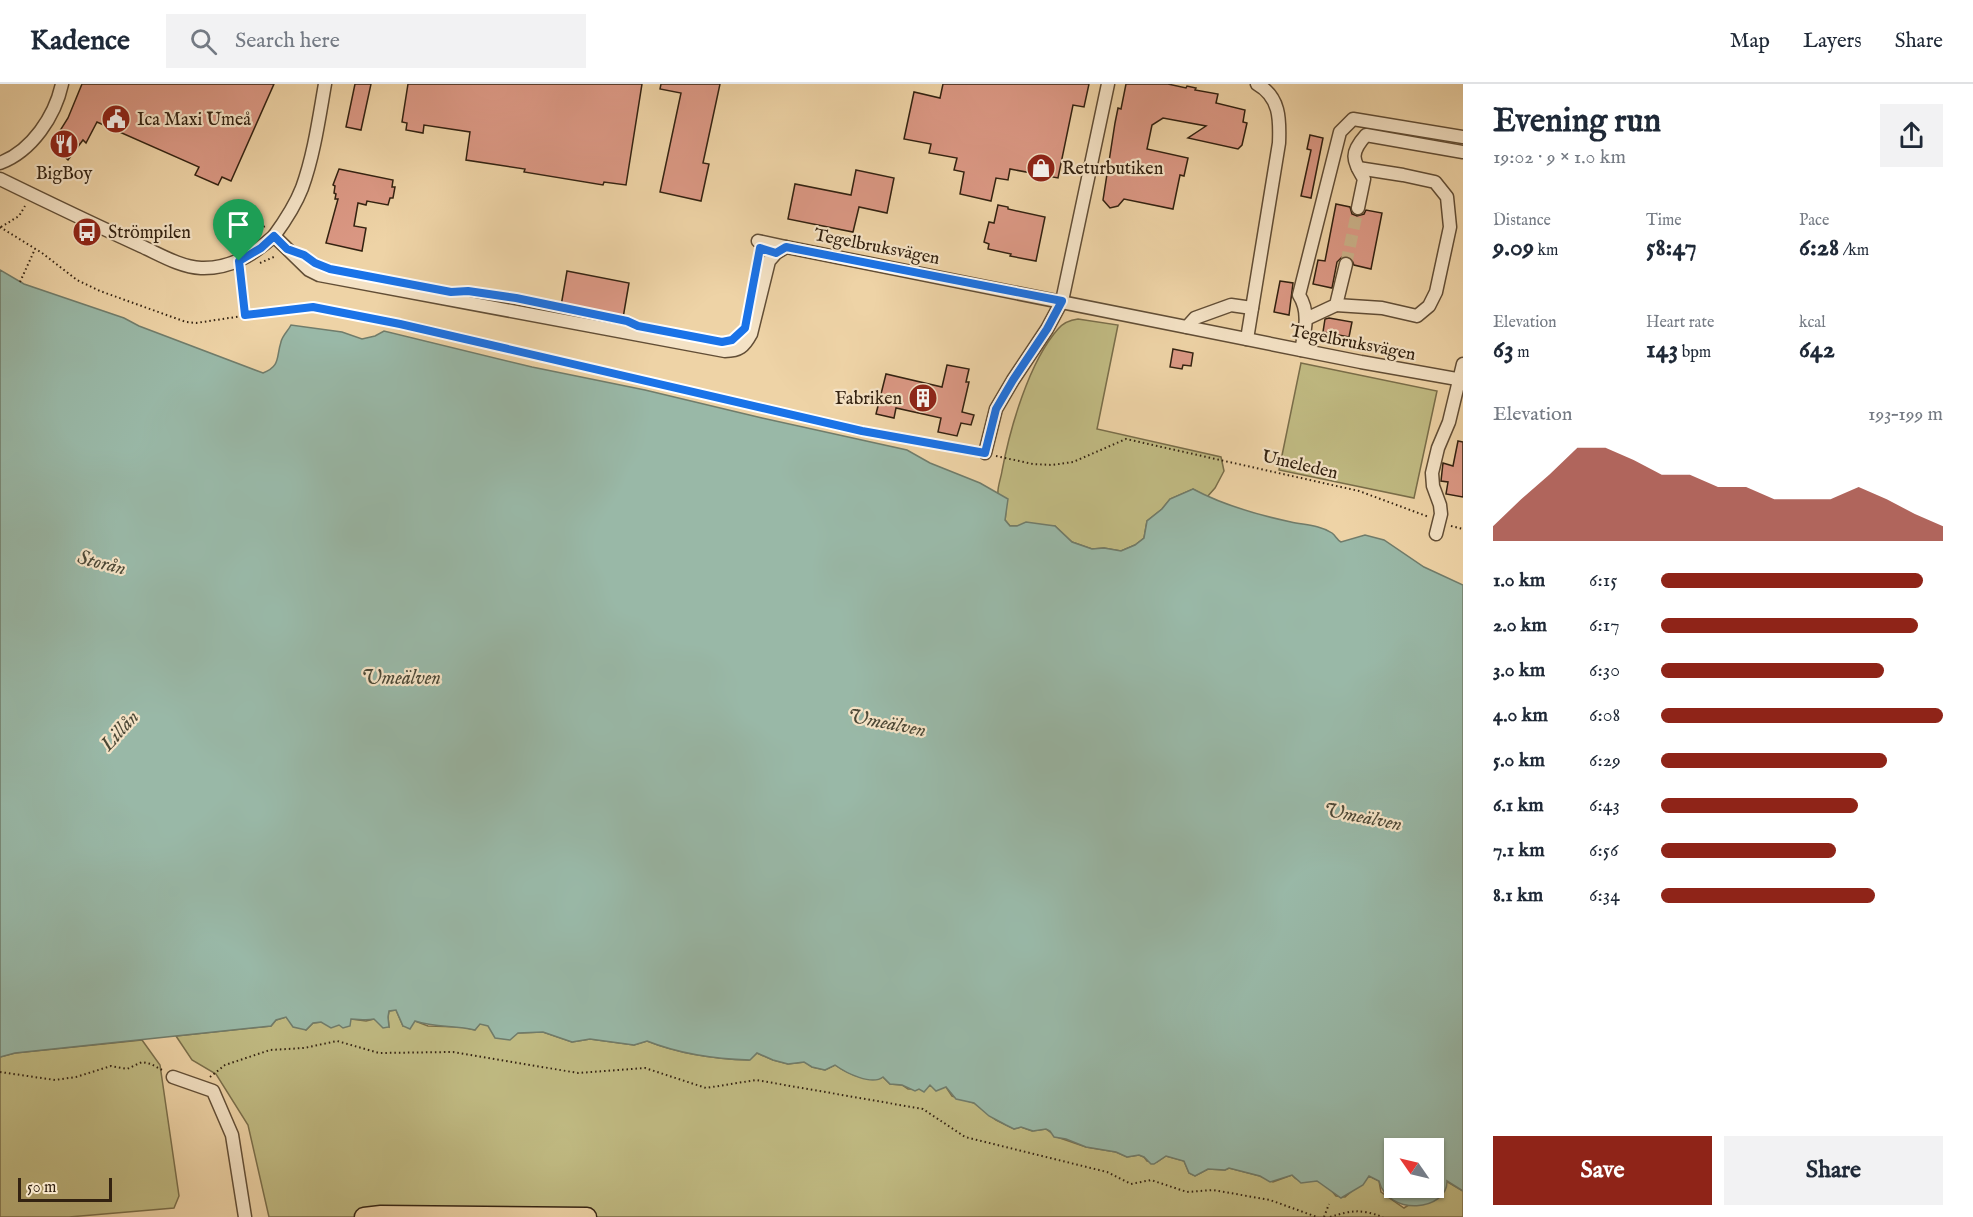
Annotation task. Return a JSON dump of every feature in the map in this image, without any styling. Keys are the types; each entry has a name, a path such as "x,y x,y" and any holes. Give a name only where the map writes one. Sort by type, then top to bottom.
{"highway":[{"path":"364,1217 587,1217"}],"street":[{"path":"0,163 19,152 41,130 57,103 62,84"},
{"path":"0,179 92,224 190,267 222,267 239,261 261,248 274,236 288,216 302,188 313,148 325,84"},
{"path":"985,453 996,409 1047,329 1062,301 1108,84"},
{"path":"1247,339 1279,143 1280,120 1277,104 1257,84"},
{"path":"1301,350 1306,305 1299,294 1340,132 1353,119 1463,137"},
{"path":"1358,208 1364,179 1354,163 1355,148 1366,135 1463,152"},
{"path":"1306,319 1336,305 1382,308 1417,316 1429,306 1436,292 1450,226 1447,197 1435,182 1358,168"},
{"name":"Tegelbruksvägen","path":"274,236 309,270 319,275 725,351 736,351 745,345 751,334 769,261 786,247 1461,380"},
{"path":"758,241 786,247"},
{"path":"1336,305 1346,264"},
{"path":"1187,327 1195,318 1231,305 1252,308"},
{"path":"1436,534 1440,505 1433,486 1432,473 1438,448 1449,423 1463,364"},
{"path":"173,1077 213,1091 232,1135 245,1217"}],"path":[{"path":"31,194 19,216 1,227 77,280 100,291 186,322 196,323 313,307 862,431 985,453"},
{"path":"240,203 237,244 245,315"},
{"path":"237,244 267,224"},
{"path":"20,282 35,249"},
{"path":"258,264 287,249"},
{"name":"Umeleden","path":"985,453 1033,464 1052,465 1073,462 1126,439 1359,491 1463,529"},
{"path":"197,1084 210,1078 225,1065 270,1050 304,1048 337,1041 380,1053 453,1052 578,1073 645,1068 706,1088 756,1080 923,1109 965,1137 1107,1172 1131,1184 1151,1180 1187,1192 1213,1190 1259,1198 1317,1217"},
{"path":"0,1072 56,1080 111,1066 127,1069 142,1062 151,1064 173,1077"},
{"path":"1324,1217 1329,1204"},
{"path":"1330,1217 1365,1210 1383,1217"}],"shaded area":[{"path":"1078,319 1118,325 1097,429 1221,457 1224,471 1207,497 1193,489 1170,499 1147,521 1144,538 1121,551 1104,548 1092,549 1072,542 1055,526 1010,526 1005,520 1005,507 998,494 1010,435 1022,396 1038,359 1062,325"},
{"path":"1301,363 1437,391 1414,498 1279,470"},
{"path":"396,1010 403,1026 415,1021 428,1026 462,1027 475,1030 480,1023 518,1033 543,1032 572,1042 590,1039 634,1045 647,1041 697,1055 749,1060 757,1053 788,1064 805,1062 812,1067 825,1070 835,1065 858,1076 883,1077 890,1084 902,1085 908,1089 922,1089 930,1085 946,1087 952,1096 974,1103 996,1120 1014,1129 1021,1127 1032,1131 1046,1129 1057,1137 1086,1147 1116,1152 1127,1157 1139,1155 1147,1161 1157,1162 1166,1156 1184,1161 1189,1173 1195,1176 1208,1169 1225,1170 1229,1168 1273,1182 1292,1175 1300,1180 1322,1183 1336,1196 1345,1197 1369,1176 1379,1181 1384,1198 1390,1198 1404,1208 1420,1198 1444,1198 1444,1182 1446,1181 1463,1191 1463,1217 269,1217 248,1125 216,1074 192,1060 176,1036 271,1026 276,1020 286,1017 306,1030 313,1023 351,1019 366,1021 374,1019 389,1027 389,1011"},
{"path":"142,1040 160,1065 179,1196 174,1208 69,1217 0,1217 0,1057 15,1053"}],"water":[{"name":"Umeälven","path":"0,270 24,284 124,318 139,326 263,373 275,364 282,340 291,325 342,332 362,339 384,331 532,367 645,390 907,450 930,463 980,483 1008,499 1005,520 1010,526 1026,522 1055,526 1072,542 1092,549 1104,548 1121,551 1135,545 1144,538 1147,521 1170,499 1193,489 1228,505 1253,513 1322,528 1332,533 1341,542 1365,535 1384,540 1424,567 1463,585 1463,1191 1447,1181 1444,1192 1444,1138 1384,1138 1384,1191 1379,1181 1369,1176 1363,1185 1341,1198 1317,1181 1301,1183 1292,1175 1270,1182 1260,1176 1229,1168 1225,1170 1208,1169 1195,1176 1189,1173 1184,1161 1166,1156 1151,1164 1139,1155 1127,1157 1116,1152 1086,1147 1054,1137 1046,1129 1033,1131 1021,1127 1014,1129 989,1116 974,1103 956,1099 946,1087 936,1091 930,1085 924,1092 919,1089 915,1091 902,1085 890,1084 883,1077 872,1080 859,1077 835,1065 825,1070 812,1067 804,1062 788,1064 757,1053 750,1060 710,1057 647,1041 634,1045 590,1039 572,1042 543,1032 518,1033 510,1040 495,1038 488,1026 480,1024 475,1030 415,1021 410,1029 403,1026 396,1010 389,1011 389,1027 383,1028 374,1019 351,1019 350,1026 343,1028 339,1025 331,1028 321,1022 313,1023 306,1030 293,1027 286,1017 276,1020 271,1026 15,1053 0,1057"},
{"name":"Umeälven","path":"1391,1198 1439,1198 1428,1204 1417,1206 1405,1205"}],"building":[{"path":"82,84 274,84 231,181 222,177 218,185 195,175 199,167 97,122 86,143 83,140 68,160 51,145 68,118"},
{"path":"355,84 371,84 361,130 346,127"},
{"path":"408,84 642,84 626,185 604,182 603,185 466,160 470,132 424,125 423,133 406,130 407,123 402,122"},
{"path":"661,84 720,84 703,163 709,164 701,201 660,192 681,93 660,89"},
{"path":"943,84 1089,84 1084,107 1073,105 1058,178 1010,169 1008,180 996,178 991,201 960,194 964,172 954,170 957,158 929,153 931,144 904,139 914,92 940,98"},
{"path":"1126,84 1168,84 1186,88 1187,86 1196,88 1195,90 1218,94 1216,103 1245,110 1243,122 1247,123 1242,145 1238,149 1188,138 1206,126 1163,118 1152,125 1147,149 1188,158 1184,176 1180,175 1173,209 1124,199 1118,206 1110,208 1103,200 1115,123 1118,108 1121,109"},
{"path":"1310,135 1323,138 1311,198 1301,196 1311,150 1307,149"},
{"path":"339,169 393,180 392,187 395,187 393,198 390,198 388,205 367,201 366,205 358,203 354,226 366,228 362,251 326,243 338,199 335,199 335,186 333,185"},
{"path":"856,170 894,178 887,213 859,207 853,232 788,219 795,184 851,195"},
{"path":"1336,204 1350,207 1352,214 1357,216 1364,214 1366,210 1382,213 1371,269 1354,265 1351,258 1343,256 1337,262 1332,288 1313,284 1318,260 1325,261"},
{"path":"998,205 1045,217 1036,261 988,249 989,244 984,242 989,222 994,223"},
{"path":"567,271 629,283 623,318 561,306"},
{"path":"1280,281 1293,283 1289,315 1274,312"},
{"path":"1325,319 1352,322 1349,337 1323,332"},
{"path":"1173,349 1193,353 1191,366 1183,365 1182,369 1170,367"},
{"name":"Fabriken","path":"947,365 969,369 966,382 969,382 962,412 974,415 971,425 961,423 957,436 938,432 941,418 896,408 894,418 876,414 886,374 942,387"},
{"path":"1458,441 1463,442 1463,497 1446,494 1448,482 1441,481 1443,463 1453,466"}],"tunnel":[{"path":"1346,264 1358,208"}],"place":[{"name":"Ica Maxi Umeå","path":"116,119"},
{"name":"BigBoy","path":"64,144"},
{"name":"Returbutiken","path":"1041,168"},
{"name":"Strömpilen","path":"87,232"},
{"name":"Fabriken","path":"923,398"}],"route":[{"path":"274,236 287,249 330,269 451,292 468,291 516,298 627,321 638,326 722,342 732,340 745,328 760,248 776,253 786,247 1062,301 1030,357 996,409 985,453 862,431 400,324 313,307 245,315 239,261 261,248 274,236"}],"water label":[{"name":"Storån","path":"102,562"},
{"name":"Lillån","path":"119,730"}]}
